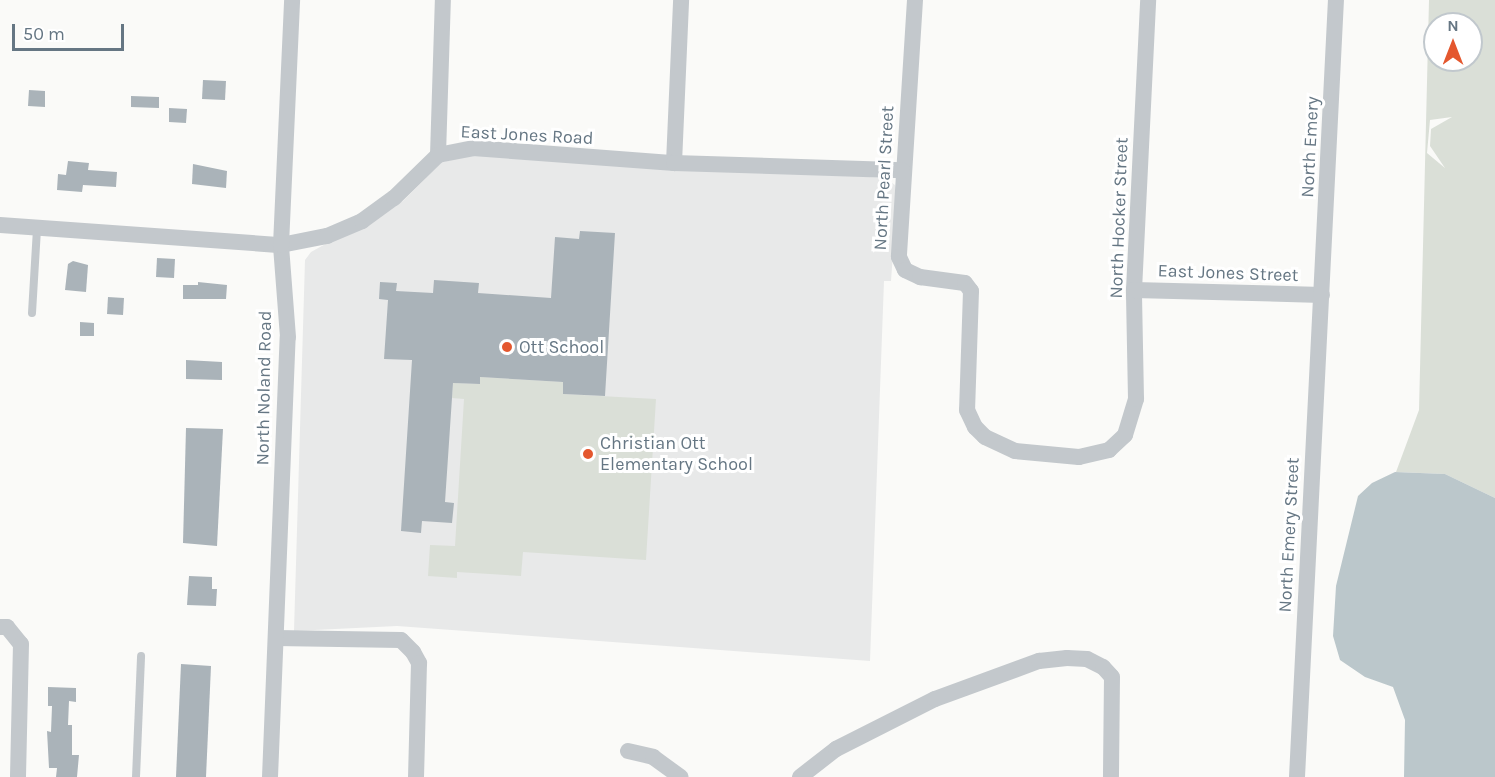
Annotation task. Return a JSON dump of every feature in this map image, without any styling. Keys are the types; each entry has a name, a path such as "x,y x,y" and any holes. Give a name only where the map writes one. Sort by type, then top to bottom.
{"street":[{"name":"North Noland Road","path":"270,777 288,337 281,245 292,0"},
{"path":"438,155 443,0"},
{"path":"674,164 681,0"},
{"name":"North Pearl Street","path":"915,0 902,170 899,257 905,270 920,277 965,283 971,291 967,410 975,427 985,437 1015,451 1047,456 1079,457 1109,450 1125,435"},
{"name":"North Hocker Street","path":"1125,435 1136,399 1134,290 1148,0"},
{"name":"North Emery","path":"1322,296 1336,0"},
{"name":"East Jones Road","path":"0,225 281,245 327,236 362,220 394,198 438,155 473,148 674,164 902,170"},
{"name":"East Jones Street","path":"1134,290 1322,296"},
{"name":"North Emery Street","path":"1297,777 1322,296"},
{"path":"0,627 7,627 21,644 18,777"},
{"path":"276,638 401,639 419,663 416,777"},
{"path":"800,777 836,749 883,724 976,684 1039,661 1087,659 1103,667 1112,677 1111,777"},
{"path":"628,751 652,757 681,777"}],"lane":[{"path":"32,313 37,228"},
{"path":"136,777 141,656"}],"shaded area":[{"path":"1429,0 1495,0 1495,498 1445,474 1396,472 1419,410 1427,72 1483,72 1483,12 1429,12","holes":["1452,117 1431,129 1430,146 1445,168 1427,153 1430,120"]},
{"name":"Christian Ott Elementary School","path":"482,153 885,178 895,185 897,198 891,281 884,281 870,661 397,626 294,631 305,260 311,252 403,201 442,162"},
{"path":"480,377 563,382 563,394 656,399 646,560 523,552 521,576 457,572 457,578 428,576 430,545 455,546 464,399 452,398 453,383 480,384"},
{"path":"1395,472 1445,474 1495,498 1495,777 1404,777 1405,720 1393,687 1365,677 1340,660 1333,636 1336,586 1358,496 1372,483"}],"building":[{"path":"203,80 226,81 225,100 202,99"},
{"path":"29,90 45,91 45,107 28,106"},
{"path":"131,96 159,97 159,108 131,107"},
{"path":"169,108 187,109 186,123 169,122"},
{"path":"68,161 89,163 88,170 117,172 116,187 83,185 82,192 57,190 58,174 66,175"},
{"path":"193,164 227,171 226,188 192,184"},
{"name":"Christian Ott Elementary School","path":"580,231 615,233 605,396 563,394 563,382 480,377 480,384 453,383 445,502 454,503 452,523 422,521 421,533 401,531 412,360 384,359 388,300 379,299 380,282 397,283 396,291 433,293 434,280 479,283 478,293 551,298 555,237 579,239"},
{"path":"157,258 175,259 174,278 156,277"},
{"path":"73,261 88,265 86,292 65,290 68,264"},
{"path":"198,282 227,285 226,299 183,299 183,285 198,285"},
{"path":"108,297 124,298 123,315 107,314"},
{"path":"80,322 94,323 94,336 80,336"},
{"path":"186,360 222,362 222,380 186,379"},
{"path":"186,428 223,429 217,546 183,543"},
{"path":"189,576 212,577 212,589 217,589 216,606 187,605"},
{"path":"181,664 211,666 206,777 176,777"},
{"path":"48,687 76,688 76,702 69,701 68,725 72,725 72,755 79,755 77,777 56,777 57,768 49,768 47,731 51,732 52,706 48,706"}],"place":[{"name":"Ott School","path":"507,347"},
{"name":"Christian Ott Elementary School","path":"588,454"}]}
